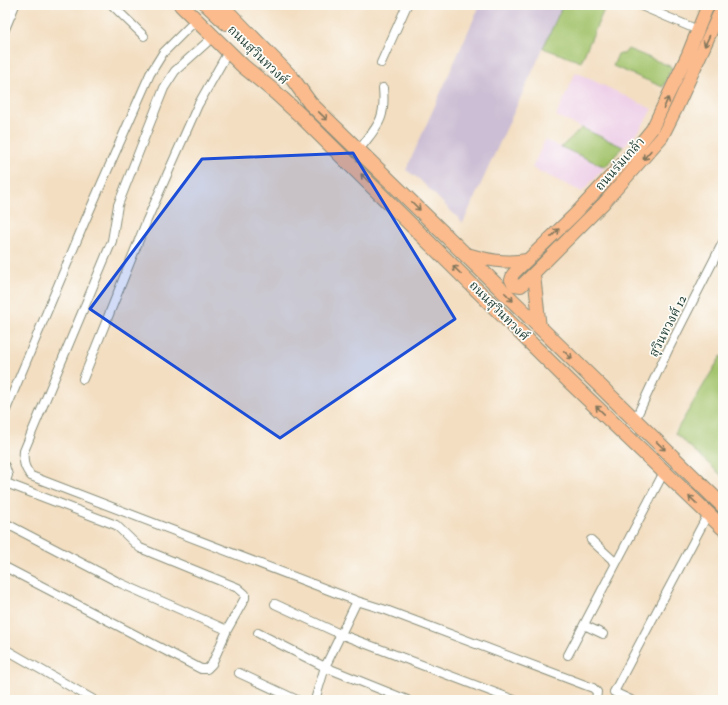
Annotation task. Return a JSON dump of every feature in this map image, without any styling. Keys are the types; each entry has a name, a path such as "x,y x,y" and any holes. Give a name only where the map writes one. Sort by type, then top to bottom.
{"highway":[{"name":"ถนนสุวินทวงศ์","path":"181,5 212,37 236,47 310,104 467,254 540,328 723,506"},
{"name":"ถนนสุวินทวงศ์","path":"192,5 236,47 276,93 722,528"},
{"name":"ถนนสุวินทวงศ์","path":"207,5 236,47"},
{"name":"ถนนสุวินทวงศ์","path":"220,5 292,78 310,104"}],"main road":[{"name":"ถนนร่มเกล้า","path":"708,5 652,129 634,151 512,276 512,282 516,286 521,286 534,275 609,197 662,137 723,5"},
{"path":"467,254 499,262 513,263 527,260"},
{"path":"534,275 540,328"}],"street":[{"path":"5,29 16,5"},
{"path":"112,5 144,36"},
{"path":"381,63 407,5"},
{"path":"639,5 698,30"},
{"path":"5,412 85,221 150,74 163,53 196,20"},
{"path":"212,37 175,72 164,88 118,205 112,241 24,451 23,463 25,469 31,476 356,601 386,610 593,688 597,692 596,700"},
{"path":"83,379 94,348 154,205 198,105 236,47"},
{"path":"359,150 382,117 384,104 383,88"},
{"name":"สุวินทวงศ์ 12","path":"635,420 668,350 723,242"},
{"path":"5,466 8,475 5,483 116,525 140,548 242,591 245,598 227,630 212,664 207,669 201,669 5,567"},
{"path":"568,655 664,472"},
{"path":"631,700 614,692 708,514"},
{"path":"5,523 120,583 227,630"},
{"path":"591,540 616,563"},
{"path":"315,700 325,667 356,601"},
{"path":"275,604 340,634 514,700"},
{"path":"584,625 603,634"},
{"path":"258,633 325,667 407,700"},
{"path":"5,649 94,700"},
{"path":"239,673 297,700"}],"highlighted area":[{"path":"353,153 455,319 280,438 90,309 202,159"}],"shaded area":[{"path":"480,5 563,5 463,223 419,179 406,170"},
{"path":"576,72 652,109 641,128 623,147 556,116"},
{"path":"545,140 605,167 582,192 532,168"}],"green space":[{"path":"563,5 606,5 581,62 543,48"},
{"path":"628,49 672,67 663,87 613,66 618,54 624,54"},
{"path":"582,128 623,147 605,167 561,147"},
{"path":"721,356 723,357 723,477 675,433"}]}
